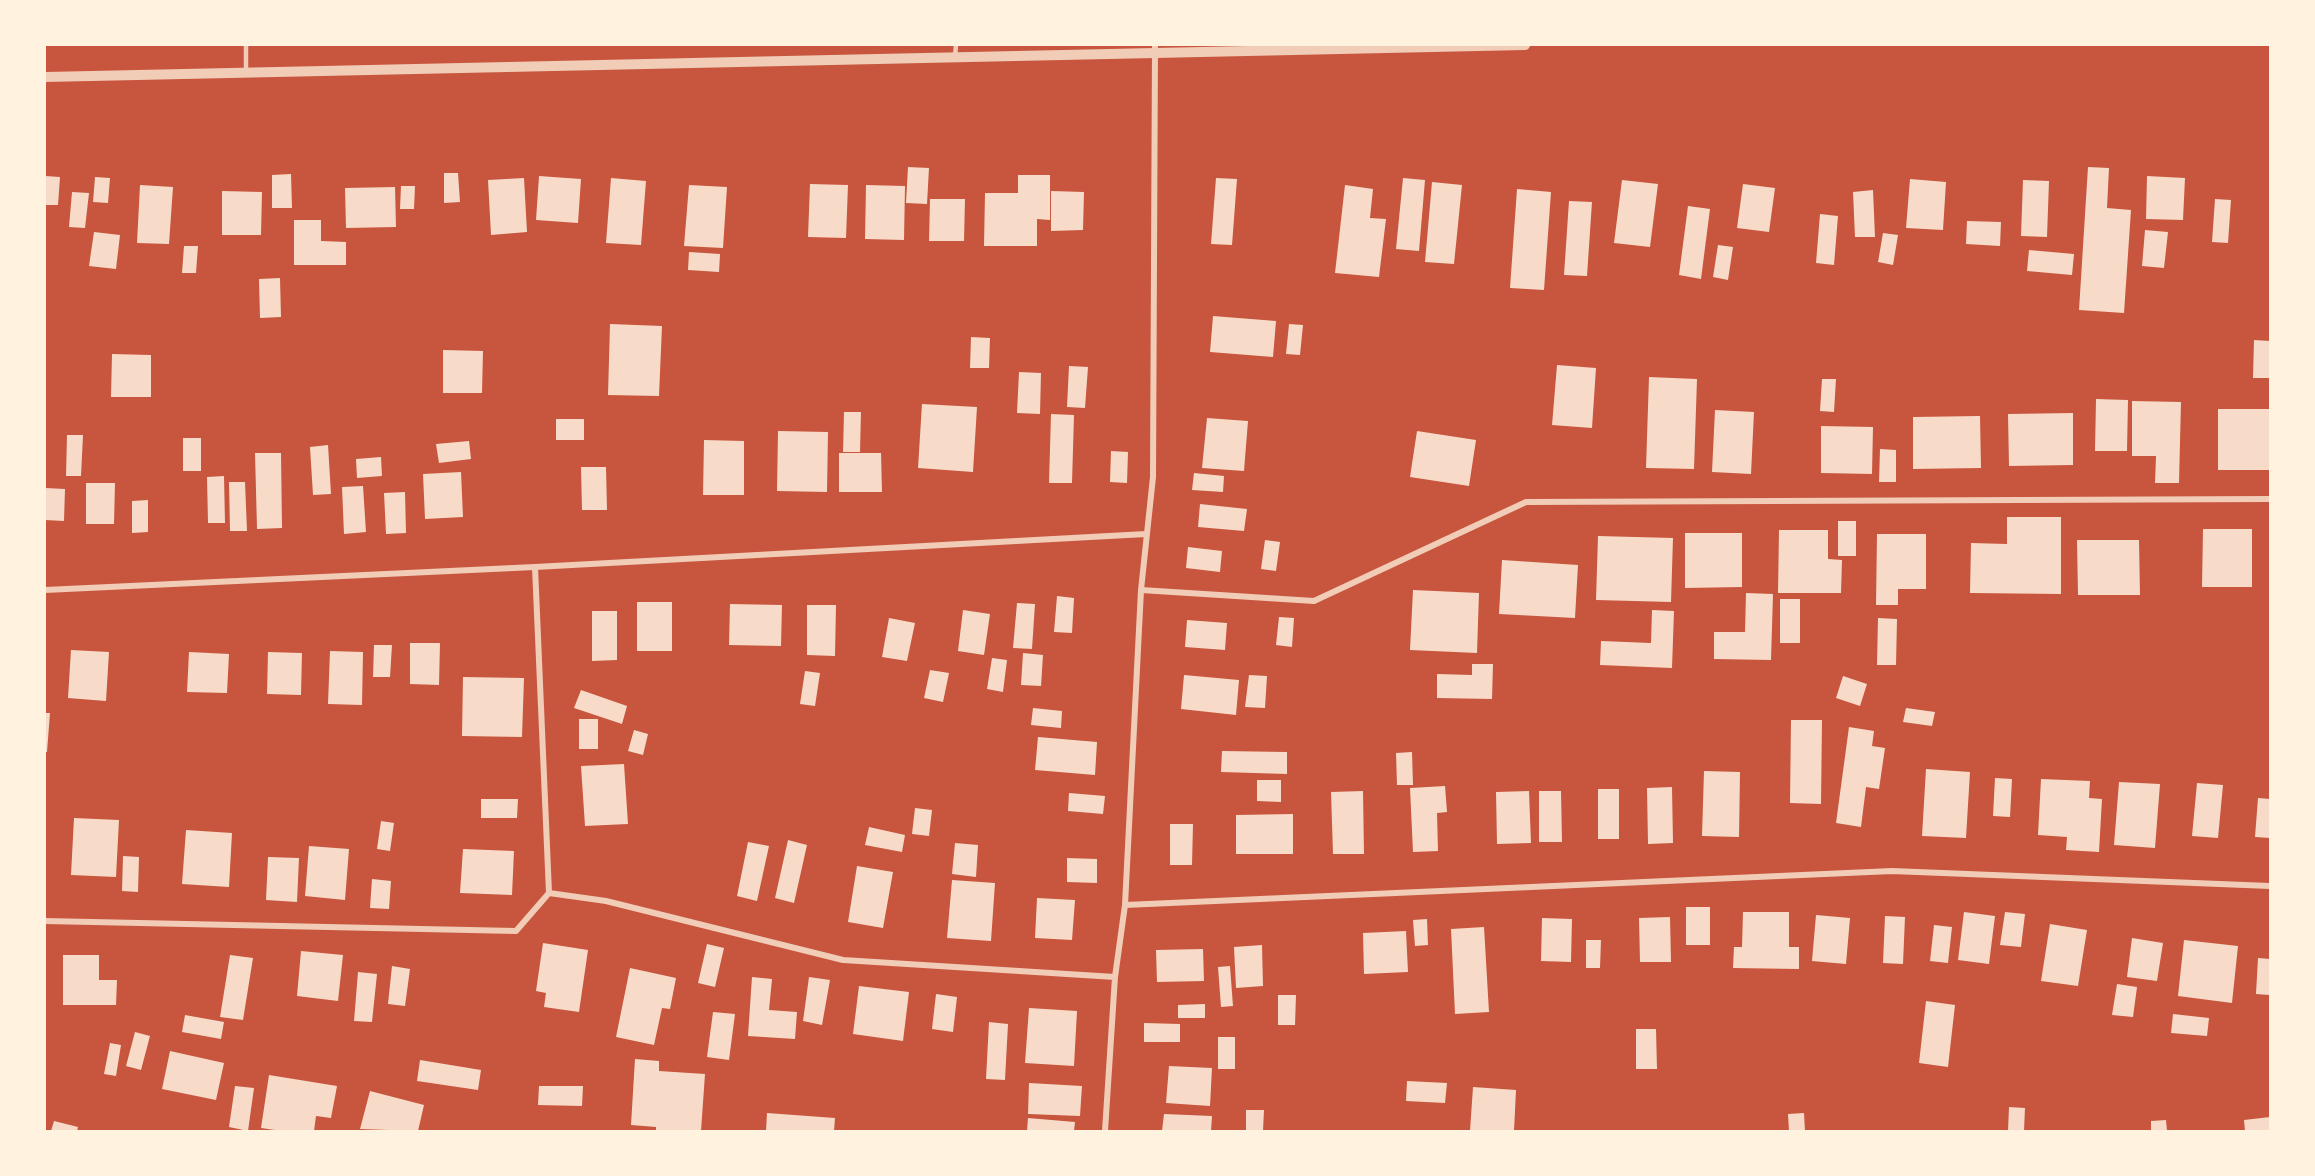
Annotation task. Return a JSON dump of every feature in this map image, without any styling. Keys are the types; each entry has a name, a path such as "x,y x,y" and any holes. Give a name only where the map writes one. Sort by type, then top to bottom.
{"street":[{"path":"45,77 246,74 955,51 1525,45"},
{"path":"1106,1131 1115,977 1125,905 1141,590 1153,477 1155,49"},
{"path":"1141,590 1314,601 1526,502 2270,499"},
{"path":"45,590 535,567 1146,534"},
{"path":"45,921 516,931 549,893 535,567"},
{"path":"1125,905 1892,871 2270,886"},
{"path":"549,893 606,901 843,960 1115,977"}],"lane":[{"path":"246,45 246,74"}],"building":[{"path":"908,167 929,168 927,204 906,203"},
{"path":"2088,167 2109,168 2107,208 2131,210 2124,313 2079,310"},
{"path":"444,173 458,173 460,202 444,203"},
{"path":"291,174 292,208 272,208 272,175"},
{"path":"1018,175 1050,175 1050,220 1037,219 1037,246 984,246 985,193 1018,193"},
{"path":"45,176 60,177 58,205 45,205"},
{"path":"539,176 581,179 578,223 536,220"},
{"path":"2147,176 2185,178 2183,220 2146,219"},
{"path":"95,177 110,178 108,203 93,202"},
{"path":"524,178 527,232 491,235 488,180"},
{"path":"611,178 646,181 641,245 606,243"},
{"path":"1216,178 1237,179 1232,245 1211,244"},
{"path":"1403,178 1425,180 1419,251 1396,249"},
{"path":"1910,179 1946,182 1943,230 1906,228"},
{"path":"1622,180 1658,184 1650,247 1614,243"},
{"path":"2023,180 2049,181 2047,237 2021,236"},
{"path":"1432,182 1462,185 1454,264 1425,262"},
{"path":"810,184 848,185 846,238 808,237"},
{"path":"1743,184 1775,188 1769,232 1737,228"},
{"path":"140,185 173,187 169,244 137,243"},
{"path":"689,185 727,187 723,248 684,246"},
{"path":"866,185 905,186 904,240 865,239"},
{"path":"1345,185 1373,189 1370,218 1386,219 1379,277 1335,273"},
{"path":"401,186 415,186 414,209 400,209"},
{"path":"395,187 396,227 346,228 345,188"},
{"path":"1517,189 1551,192 1544,290 1510,288"},
{"path":"1873,190 1875,237 1855,237 1853,192"},
{"path":"222,191 262,192 261,235 222,235"},
{"path":"1051,191 1084,192 1083,230 1051,231"},
{"path":"72,192 89,193 85,228 69,227"},
{"path":"930,199 965,199 964,241 929,241"},
{"path":"2215,199 2231,200 2228,243 2212,242"},
{"path":"1569,201 1592,202 1587,276 1564,275"},
{"path":"1688,206 1710,209 1701,279 1679,275"},
{"path":"1820,214 1838,216 1834,265 1816,263"},
{"path":"294,220 321,220 321,241 346,242 346,265 294,265"},
{"path":"1967,221 2001,222 2000,246 1966,244"},
{"path":"2145,230 2168,232 2164,268 2142,266"},
{"path":"94,232 120,235 116,269 89,266"},
{"path":"1883,233 1898,235 1893,265 1878,262"},
{"path":"1718,245 1733,247 1728,280 1713,277"},
{"path":"184,246 198,246 196,273 182,273"},
{"path":"2029,250 2074,254 2072,275 2027,271"},
{"path":"689,252 720,254 719,272 688,270"},
{"path":"280,278 281,317 260,318 259,279"},
{"path":"1213,316 1276,321 1273,357 1210,352"},
{"path":"610,324 662,326 659,396 608,395"},
{"path":"1289,324 1303,325 1300,355 1286,354"},
{"path":"971,337 990,338 989,368 970,368"},
{"path":"2254,340 2270,341 2270,378 2253,378"},
{"path":"443,350 483,351 482,393 443,393"},
{"path":"112,354 151,355 151,397 111,397"},
{"path":"1557,365 1596,368 1592,428 1552,425"},
{"path":"1069,366 1088,367 1085,408 1067,407"},
{"path":"1019,372 1041,373 1040,414 1017,413"},
{"path":"1649,377 1697,379 1694,469 1646,468"},
{"path":"1822,379 1836,379 1834,412 1820,411"},
{"path":"2096,399 2128,400 2127,451 2095,451"},
{"path":"2132,401 2181,402 2179,483 2155,483 2156,456 2132,456"},
{"path":"922,404 977,407 973,472 918,468"},
{"path":"2218,409 2270,409 2270,470 2218,470"},
{"path":"1715,410 1754,412 1751,474 1712,472"},
{"path":"844,412 861,412 860,452 843,452"},
{"path":"2073,413 2073,465 2009,466 2008,414"},
{"path":"1051,414 1074,415 1072,483 1049,483"},
{"path":"1980,416 1981,468 1913,469 1913,417"},
{"path":"1207,418 1248,421 1244,471 1202,468"},
{"path":"556,419 584,419 584,440 556,440"},
{"path":"1821,426 1873,427 1872,474 1821,473"},
{"path":"778,431 828,432 827,492 777,491"},
{"path":"1417,431 1476,440 1469,486 1410,477"},
{"path":"67,435 83,435 81,476 66,476"},
{"path":"183,438 201,438 201,471 183,471"},
{"path":"704,440 744,441 744,495 703,495"},
{"path":"469,441 471,459 439,463 436,444"},
{"path":"328,445 331,494 313,495 310,447"},
{"path":"1880,449 1896,450 1896,482 1879,482"},
{"path":"1111,451 1128,452 1127,483 1110,482"},
{"path":"255,453 281,453 282,528 257,529"},
{"path":"839,453 881,453 882,492 839,492"},
{"path":"381,457 382,476 357,478 356,459"},
{"path":"581,467 606,467 607,510 582,510"},
{"path":"461,472 463,517 425,519 423,474"},
{"path":"1194,473 1224,476 1223,492 1192,490"},
{"path":"224,476 225,523 208,523 207,477"},
{"path":"229,482 245,482 247,531 230,531"},
{"path":"86,483 115,483 114,524 86,524"},
{"path":"363,486 366,532 344,534 342,487"},
{"path":"45,488 65,489 64,521 45,520"},
{"path":"405,492 406,533 386,534 384,493"},
{"path":"148,500 148,532 132,533 132,501"},
{"path":"1200,504 1247,509 1244,531 1198,527"},
{"path":"2007,517 2061,517 2061,594 1970,593 1971,543 2007,544"},
{"path":"1838,521 1856,521 1856,556 1838,556"},
{"path":"2203,529 2252,529 2252,587 2202,587"},
{"path":"1779,530 1828,530 1828,559 1842,560 1841,593 1778,593"},
{"path":"1685,533 1742,533 1742,587 1685,588"},
{"path":"1877,534 1926,534 1926,589 1898,589 1898,605 1876,605"},
{"path":"1598,536 1673,538 1671,602 1596,600"},
{"path":"1265,540 1280,542 1276,571 1261,569"},
{"path":"2077,540 2139,540 2140,595 2078,595"},
{"path":"1188,547 1222,551 1220,572 1186,568"},
{"path":"1502,560 1578,565 1575,618 1499,614"},
{"path":"1413,590 1479,593 1477,653 1410,650"},
{"path":"1746,593 1773,594 1771,660 1714,659 1714,632 1745,632"},
{"path":"1057,596 1074,598 1072,633 1054,632"},
{"path":"1780,599 1800,599 1800,643 1780,643"},
{"path":"637,602 672,602 672,651 637,651"},
{"path":"1017,603 1035,604 1032,649 1013,648"},
{"path":"730,604 782,605 781,646 729,645"},
{"path":"807,605 836,605 835,656 807,655"},
{"path":"963,610 990,614 984,655 958,651"},
{"path":"1652,610 1674,611 1672,668 1600,665 1601,641 1651,643"},
{"path":"592,611 617,611 617,660 592,661"},
{"path":"1279,617 1294,618 1292,647 1276,645"},
{"path":"889,618 915,623 907,661 882,657"},
{"path":"1878,618 1897,619 1896,665 1877,665"},
{"path":"1187,620 1227,623 1225,650 1185,647"},
{"path":"410,643 440,643 439,685 410,684"},
{"path":"374,645 392,645 390,677 373,677"},
{"path":"71,650 109,652 106,701 68,698"},
{"path":"330,651 363,652 362,705 328,704"},
{"path":"189,652 229,654 227,693 187,692"},
{"path":"268,652 302,653 301,695 267,694"},
{"path":"1023,653 1043,655 1041,686 1021,685"},
{"path":"992,658 1007,660 1003,692 987,689"},
{"path":"1472,664 1493,664 1492,699 1437,698 1437,674 1472,675"},
{"path":"930,670 949,673 943,702 924,698"},
{"path":"805,671 820,673 815,706 800,704"},
{"path":"1184,675 1239,680 1236,715 1181,709"},
{"path":"1249,675 1267,676 1265,708 1245,707"},
{"path":"1843,676 1867,684 1860,706 1836,698"},
{"path":"463,677 524,678 522,737 462,736"},
{"path":"581,690 627,706 622,724 574,708"},
{"path":"1033,708 1062,711 1061,728 1031,725"},
{"path":"1906,708 1935,712 1932,726 1903,722"},
{"path":"45,713 50,713 47,752 45,752"},
{"path":"579,719 598,719 598,749 579,749"},
{"path":"1791,720 1822,720 1821,804 1790,803"},
{"path":"1849,727 1874,731 1872,746 1885,748 1879,789 1866,787 1861,827 1836,823"},
{"path":"634,730 648,734 643,755 628,751"},
{"path":"1038,737 1097,742 1095,775 1035,770"},
{"path":"1222,751 1287,752 1287,774 1221,772"},
{"path":"1412,752 1413,785 1397,785 1396,753"},
{"path":"624,764 628,824 585,826 581,766"},
{"path":"1926,769 1970,772 1966,838 1922,836"},
{"path":"1704,771 1740,772 1739,837 1702,836"},
{"path":"1995,778 2012,779 2010,817 1993,816"},
{"path":"2041,779 2090,781 2089,798 2102,799 2099,852 2066,850 2067,837 2038,835"},
{"path":"1257,780 1281,780 1281,802 1257,801"},
{"path":"2119,782 2160,784 2155,848 2114,845"},
{"path":"2197,783 2223,785 2218,838 2192,836"},
{"path":"1445,786 1447,812 1437,813 1438,851 1413,852 1410,788"},
{"path":"1672,787 1673,843 1648,844 1647,788"},
{"path":"1598,789 1619,789 1619,839 1598,839"},
{"path":"1363,791 1364,854 1333,854 1331,792"},
{"path":"1529,791 1531,843 1497,844 1496,792"},
{"path":"1539,791 1561,791 1562,842 1539,842"},
{"path":"1069,793 1105,796 1103,814 1068,811"},
{"path":"2258,798 2270,799 2270,838 2255,837"},
{"path":"481,799 518,799 517,818 481,818"},
{"path":"915,808 932,810 929,836 912,834"},
{"path":"1293,814 1293,854 1236,854 1236,815"},
{"path":"74,818 119,820 116,877 71,875"},
{"path":"381,821 394,823 390,851 377,849"},
{"path":"1170,824 1193,824 1192,865 1170,865"},
{"path":"869,827 905,835 902,852 865,845"},
{"path":"186,830 232,833 229,887 182,884"},
{"path":"788,840 807,845 794,903 775,898"},
{"path":"748,842 769,846 757,901 737,896"},
{"path":"955,843 978,845 976,877 952,874"},
{"path":"309,846 349,849 345,900 305,896"},
{"path":"463,849 514,851 512,895 460,893"},
{"path":"123,856 139,857 138,892 122,891"},
{"path":"268,857 299,858 297,902 266,900"},
{"path":"1067,858 1097,859 1097,883 1067,882"},
{"path":"857,866 893,872 883,928 848,922"},
{"path":"372,879 391,881 389,909 370,908"},
{"path":"952,880 995,883 991,941 947,938"},
{"path":"1037,898 1075,900 1072,940 1035,938"},
{"path":"1686,907 1710,907 1710,945 1686,945"},
{"path":"1743,912 1789,912 1789,947 1799,947 1799,969 1733,968 1734,947 1742,947"},
{"path":"1964,912 1995,916 1989,964 1958,960"},
{"path":"2005,912 2025,914 2021,947 2000,945"},
{"path":"1816,915 1850,918 1846,964 1812,961"},
{"path":"1885,916 1905,917 1903,964 1883,963"},
{"path":"1670,917 1671,962 1640,962 1639,918"},
{"path":"1542,918 1572,919 1571,962 1541,961"},
{"path":"1427,919 1428,945 1415,946 1413,920"},
{"path":"2050,924 2087,930 2078,986 2041,981"},
{"path":"1934,925 1952,927 1948,963 1930,961"},
{"path":"1484,927 1489,1012 1455,1014 1451,929"},
{"path":"1406,931 1408,972 1364,974 1363,933"},
{"path":"2132,938 2163,943 2157,981 2127,977"},
{"path":"1586,940 1601,940 1600,968 1586,968"},
{"path":"2184,940 2238,946 2232,1003 2178,996"},
{"path":"543,943 588,950 579,1012 544,1007 546,993 536,991"},
{"path":"707,944 724,948 715,987 698,983"},
{"path":"1262,945 1263,986 1236,988 1234,947"},
{"path":"1203,949 1204,981 1157,982 1156,950"},
{"path":"301,951 343,955 338,1001 297,996"},
{"path":"63,955 99,955 99,980 117,980 116,1005 63,1005"},
{"path":"230,955 253,958 243,1020 220,1017"},
{"path":"2258,958 2270,959 2269,995 2256,994"},
{"path":"392,966 410,969 405,1006 388,1004"},
{"path":"1230,966 1233,1006 1221,1007 1218,967"},
{"path":"630,968 676,978 670,1009 662,1008 654,1045 616,1037"},
{"path":"358,972 377,974 372,1022 354,1021"},
{"path":"752,977 772,979 769,1010 797,1012 795,1039 748,1036"},
{"path":"809,977 830,980 822,1025 803,1021"},
{"path":"2117,984 2137,987 2133,1017 2112,1015"},
{"path":"859,986 909,992 903,1041 853,1034"},
{"path":"936,994 957,997 953,1032 932,1029"},
{"path":"1278,995 1296,995 1295,1025 1278,1025"},
{"path":"1926,1001 1955,1005 1948,1067 1919,1063"},
{"path":"1205,1004 1205,1018 1178,1018 1178,1005"},
{"path":"1029,1008 1077,1011 1074,1066 1025,1063"},
{"path":"713,1012 735,1014 729,1060 707,1057"},
{"path":"2173,1014 2209,1018 2207,1036 2171,1033"},
{"path":"185,1015 224,1022 221,1039 182,1032"},
{"path":"989,1022 1008,1024 1005,1080 986,1079"},
{"path":"1144,1023 1180,1024 1180,1042 1144,1042"},
{"path":"1636,1029 1656,1029 1657,1069 1636,1069"},
{"path":"135,1032 150,1036 141,1070 126,1066"},
{"path":"1218,1037 1235,1037 1235,1069 1218,1069"},
{"path":"110,1043 121,1045 116,1076 104,1074"},
{"path":"170,1051 224,1063 216,1100 162,1089"},
{"path":"635,1059 659,1061 659,1071 705,1074 701,1131 656,1131 656,1127 631,1125"},
{"path":"420,1060 481,1070 478,1090 417,1081"},
{"path":"1169,1066 1212,1068 1210,1106 1166,1103"},
{"path":"269,1075 337,1086 331,1118 316,1116 314,1131 282,1131 261,1128"},
{"path":"1407,1081 1447,1083 1445,1103 1406,1101"},
{"path":"1029,1083 1082,1086 1080,1116 1028,1114"},
{"path":"235,1086 254,1088 248,1131 229,1127"},
{"path":"539,1086 583,1086 582,1106 538,1105"},
{"path":"1473,1087 1516,1090 1514,1131 1470,1131"},
{"path":"370,1091 424,1105 418,1131 360,1129"},
{"path":"2009,1107 2025,1108 2024,1131 2008,1131"},
{"path":"1246,1110 1264,1110 1263,1131 1246,1131"},
{"path":"767,1113 835,1118 834,1131 766,1131"},
{"path":"1804,1113 1805,1131 1789,1131 1788,1114"},
{"path":"1164,1114 1212,1116 1211,1131 1162,1131"},
{"path":"2270,1117 2270,1131 2245,1131 2244,1120"},
{"path":"1028,1118 1075,1122 1074,1131 1027,1131"},
{"path":"2166,1120 2167,1131 2151,1131 2151,1121"},
{"path":"54,1121 78,1127 77,1131 51,1131"}]}
